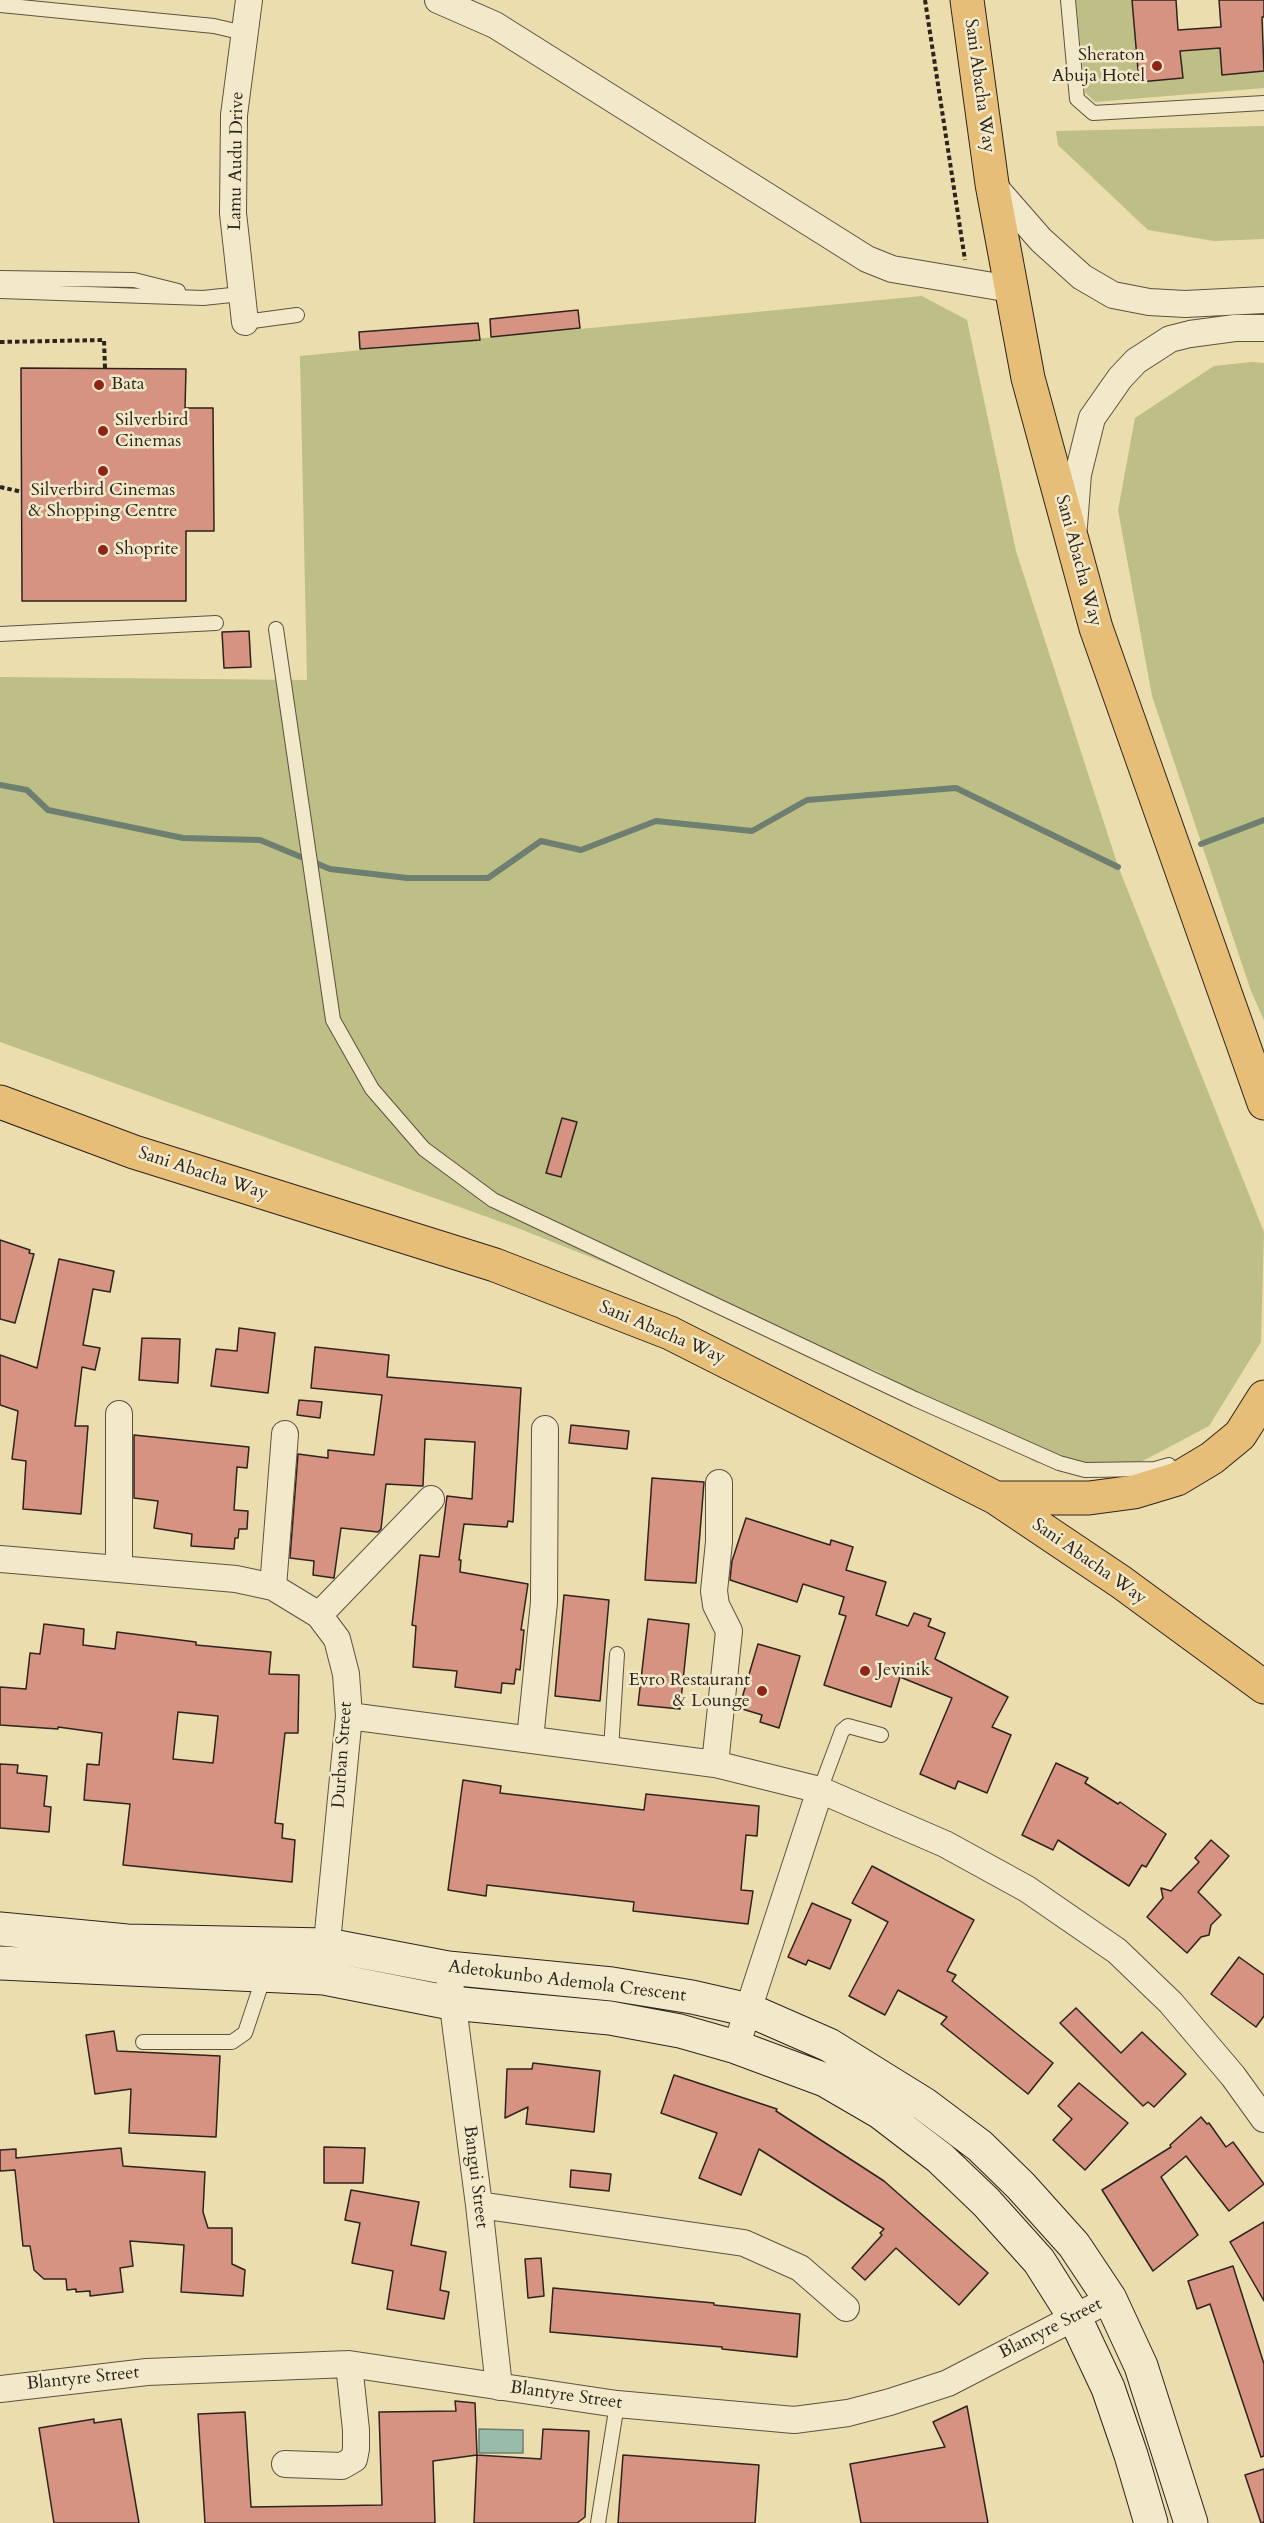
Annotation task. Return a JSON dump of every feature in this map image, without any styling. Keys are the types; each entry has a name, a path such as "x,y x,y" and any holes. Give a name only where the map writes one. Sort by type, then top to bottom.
{"highway":[{"name":"Sani Abacha Way","path":"967,0 992,184 1028,378 1096,628 1264,1103"},
{"name":"Sani Abacha Way","path":"0,1102 134,1152 495,1265 670,1333 996,1498 1121,1582 1264,1687"},
{"path":"996,1498 1089,1498 1134,1492 1177,1479 1221,1451 1240,1435 1264,1397"}],"main road":[{"name":"Adetokunbo Ademola Crescent","path":"0,1929 127,1941 327,1945 448,1968 612,1984 692,1997 749,2010 829,2045 924,2104 980,2146 1021,2186 1074,2245 1110,2299 1141,2366 1191,2523"},
{"name":"Adetokunbo Ademola Crescent","path":"0,1963 324,1978 451,2003 610,2018 680,2031 736,2047 825,2080 880,2112 940,2158 986,2202 1039,2261 1075,2318 1108,2388 1151,2523"}],"street":[{"name":"Lamu Audu Drive","path":"244,322 233,213 234,115 249,0"},
{"path":"438,0 495,25 867,259 892,269 1011,289"},
{"path":"992,184 1041,240 1082,277 1113,294 1149,302 1185,304 1264,300"},
{"path":"1072,541 1078,474 1092,418 1120,378 1136,361 1170,339 1235,328 1264,328"},
{"path":"119,1414 119,1569"},
{"path":"530,1739 544,1602 545,1430"},
{"path":"273,1587 285,1434"},
{"path":"715,1764 729,1631 716,1605 714,1591 719,1542 719,1483"},
{"path":"319,1616 431,1499"},
{"name":"Durban Street","path":"0,1559 236,1579 273,1587 319,1616 337,1639 346,1674 349,1716 324,1978"},
{"path":"349,1716 715,1764 820,1790 945,1844 1027,1889 1117,1951 1171,2003 1233,2076 1264,2119"},
{"path":"736,2047 820,1790"},
{"name":"Bangui Street","path":"448,1968 479,2205 499,2387"},
{"path":"479,2205 744,2243 800,2268 846,2308"},
{"name":"Blantyre Street","path":"0,2389 147,2372 349,2364 617,2404 794,2420 848,2413 948,2383 1110,2299"},
{"path":"285,2464 342,2466 354,2459 356,2430 349,2364"}],"lane":[{"path":"1068,0 1077,99 1092,113 1264,103"},
{"path":"0,5 214,26 244,33"},
{"path":"0,278 134,280 203,298"},
{"path":"0,291 203,298 242,294"},
{"path":"244,322 297,315"},
{"path":"1235,328 1264,342"},
{"path":"0,634 216,623"},
{"path":"276,629 288,726 333,1020 372,1089 424,1149 493,1200 915,1399 1059,1463 1085,1470 1155,1469 1221,1451"},
{"path":"611,1750 617,1654"},
{"path":"820,1790 843,1731 848,1726 881,1736"},
{"path":"143,2042 232,2042 245,2033 264,1976"},
{"path":"598,2523 617,2404"}],"path":[{"path":"925,0 968,281"},
{"path":"0,342 104,340 105,368"},
{"path":"0,487 22,492"}],"green space":[{"path":"1076,0 1132,0 1139,82 1182,78 1181,51 1220,48 1222,74 1264,71 1264,88 1095,102 1085,92"},
{"path":"1264,126 1264,239 1214,241 1148,230 1058,145 1056,131"},
{"path":"922,296 967,320 1016,551 1118,866 1264,1232 1261,1342 1209,1426 1137,1464 1037,1463 877,1371 515,1227 0,1042 0,677 307,680 300,356"},
{"path":"1264,363 1264,1020 1251,991 1152,696 1118,510 1135,418 1214,366"}],"shaded area":[{"path":"479,2429 523,2430 523,2453 479,2453"}],"building":[{"path":"1132,0 1176,0 1178,30 1221,27 1219,0 1264,0 1264,17 1262,17 1264,71 1222,75 1220,48 1180,51 1183,78 1139,82"},
{"path":"578,310 580,328 491,337 490,319"},
{"path":"478,323 480,340 360,349 359,332"},
{"name":"Silverbird Cinemas & Shopping Centre","path":"21,368 186,369 185,408 213,408 214,531 186,531 186,601 22,601"},
{"path":"249,631 251,667 224,668 222,632"},
{"path":"562,1118 577,1122 561,1177 546,1173"},
{"path":"0,1240 30,1250 29,1253 34,1254 15,1323 0,1319"},
{"path":"59,1259 114,1271 110,1292 93,1289 83,1345 100,1348 95,1370 82,1367 75,1426 88,1426 81,1514 23,1509 26,1461 12,1459 18,1411 0,1405 0,1355 37,1368"},
{"path":"239,1328 275,1333 268,1393 211,1386 216,1349 237,1351"},
{"path":"142,1338 180,1339 178,1383 139,1380"},
{"path":"315,1347 389,1355 387,1377 521,1388 513,1522 508,1521 507,1527 464,1524 459,1560 461,1560 460,1572 528,1584 521,1630 524,1630 520,1670 516,1669 514,1684 502,1683 501,1693 455,1687 457,1671 413,1667 416,1626 412,1625 420,1555 439,1557 447,1496 472,1499 475,1442 425,1439 423,1486 386,1484 381,1529 378,1532 341,1528 334,1578 313,1575 314,1561 290,1558 298,1454 328,1458 328,1450 374,1455 382,1395 311,1388"},
{"path":"299,1400 322,1402 320,1418 297,1415"},
{"path":"571,1425 629,1431 627,1449 569,1443"},
{"path":"134,1435 249,1447 247,1468 237,1467 234,1510 248,1511 247,1529 239,1529 234,1549 191,1546 192,1534 154,1528 158,1501 134,1498"},
{"path":"652,1478 704,1482 696,1583 645,1580"},
{"path":"746,1518 830,1545 831,1540 853,1547 846,1570 886,1582 876,1615 908,1626 914,1613 931,1619 928,1626 945,1633 935,1659 1008,1697 992,1727 1011,1735 987,1793 958,1781 955,1789 920,1774 952,1698 900,1677 891,1707 824,1685 846,1616 839,1614 844,1597 803,1584 797,1602 730,1580 732,1561"},
{"path":"564,1595 609,1600 600,1701 555,1696"},
{"path":"648,1619 689,1624 680,1709 638,1705"},
{"path":"44,1624 84,1629 83,1645 115,1649 117,1632 196,1642 196,1645 271,1652 269,1674 299,1675 298,1733 285,1733 275,1823 283,1824 282,1838 295,1840 292,1882 123,1865 130,1804 84,1800 87,1764 99,1765 102,1733 58,1727 58,1729 0,1725 0,1687 26,1689 30,1653 40,1654","holes":["178,1712 218,1716 213,1763 173,1759"]},
{"path":"758,1644 800,1656 779,1728 760,1722 762,1715 739,1708"},
{"path":"1056,1763 1088,1778 1085,1783 1118,1804 1120,1802 1166,1834 1146,1867 1142,1865 1129,1886 1058,1840 1053,1850 1022,1835"},
{"path":"0,1764 18,1765 17,1773 47,1776 44,1806 51,1807 49,1832 0,1828"},
{"path":"463,1780 501,1786 500,1793 644,1810 646,1794 759,1806 757,1836 746,1835 741,1890 753,1891 748,1924 633,1911 634,1902 487,1885 486,1896 448,1890"},
{"path":"1211,1840 1229,1856 1198,1892 1221,1915 1211,1925 1209,1935 1201,1937 1187,1953 1147,1917 1163,1898 1161,1888 1171,1891 1199,1862 1195,1858"},
{"path":"872,1866 974,1920 947,1971 956,1975 952,1981 1053,2063 1028,2094 941,2024 947,2017 898,1990 885,2015 849,1996 888,1922 852,1903"},
{"path":"812,1903 851,1920 830,1969 808,1960 806,1965 788,1957"},
{"path":"1239,1957 1264,1975 1264,2016 1256,2027 1211,1994"},
{"path":"1076,2008 1121,2053 1142,2032 1186,2074 1154,2107 1148,2102 1143,2106 1060,2023"},
{"path":"114,2031 117,2051 220,2056 216,2137 129,2133 131,2089 95,2094 86,2035"},
{"path":"533,2063 600,2071 594,2132 526,2124 528,2107 505,2118 507,2069 532,2069"},
{"path":"674,2075 777,2109 776,2111 884,2181 988,2273 959,2305 896,2248 865,2280 852,2268 882,2235 880,2233 884,2229 759,2149 741,2195 699,2178 717,2133 661,2113"},
{"path":"1079,2083 1128,2123 1085,2170 1053,2140 1072,2119 1058,2106"},
{"path":"1201,2117 1207,2124 1209,2123 1226,2147 1233,2142 1264,2184 1229,2211 1186,2156 1161,2177 1198,2235 1153,2271 1102,2190 1171,2147 1170,2145"},
{"path":"324,2147 365,2148 363,2183 324,2183"},
{"path":"121,2148 123,2166 205,2172 203,2212 208,2228 232,2228 232,2264 245,2270 243,2296 181,2292 184,2245 130,2241 133,2266 120,2268 123,2292 90,2296 90,2291 67,2290 66,2279 44,2279 34,2270 30,2246 23,2246 15,2170 0,2171 0,2150 16,2149 16,2158"},
{"path":"571,2170 611,2174 609,2191 570,2187"},
{"path":"351,2190 419,2202 411,2245 446,2252 440,2290 449,2292 444,2319 387,2309 393,2271 352,2263 360,2223 345,2220"},
{"path":"1264,2222 1264,2301 1230,2242"},
{"path":"541,2258 544,2296 528,2298 525,2259"},
{"path":"1233,2266 1264,2364 1264,2456 1261,2457 1210,2304 1197,2309 1188,2281"},
{"path":"553,2288 714,2303 714,2305 800,2314 797,2357 722,2349 722,2347 550,2332"},
{"path":"455,2401 475,2403 477,2455 433,2461 435,2523 205,2523 198,2414 245,2412 251,2507 382,2505 379,2412 456,2411"},
{"path":"967,2406 988,2523 861,2523 850,2464 945,2447 933,2422"},
{"path":"94,2419 94,2423 121,2419 139,2523 54,2523 39,2428"},
{"path":"543,2429 589,2431 585,2517 577,2523 474,2523 477,2455 541,2459"},
{"path":"623,2455 759,2465 755,2523 618,2523"},
{"path":"1264,2469 1264,2522 1261,2523 1245,2475"}],"waterway":[{"path":"0,785 27,790 48,810 183,838 260,840 330,869 407,878 488,878 541,841 581,850 656,821 752,831 807,800 956,788 1118,867"},
{"path":"1201,844 1264,820"}],"place":[{"name":"Sheraton Abuja Hotel","path":"1157,66"},
{"name":"Bata","path":"99,385"},
{"name":"Silverbird Cinemas","path":"103,431"},
{"name":"Silverbird Cinemas & Shopping Centre","path":"103,471"},
{"name":"Shoprite","path":"103,550"},
{"name":"Jevinik","path":"865,1671"},
{"name":"Evro Restaurant & Lounge","path":"762,1691"}]}
